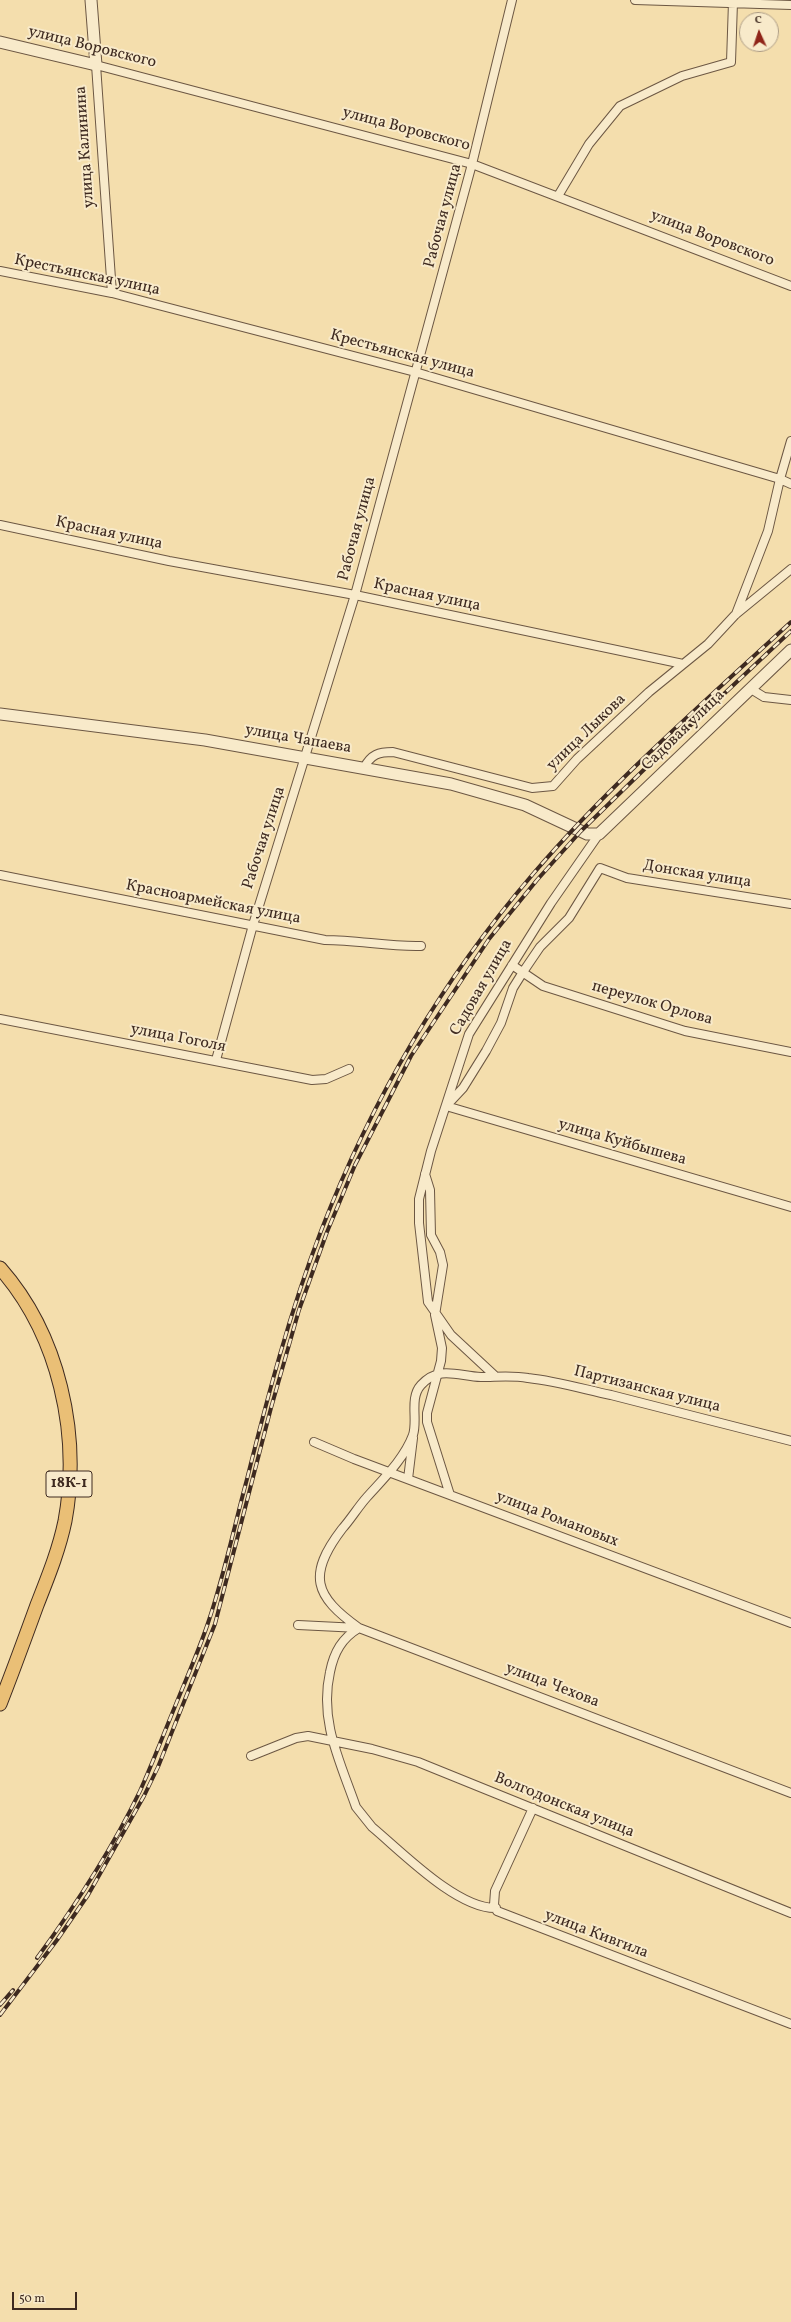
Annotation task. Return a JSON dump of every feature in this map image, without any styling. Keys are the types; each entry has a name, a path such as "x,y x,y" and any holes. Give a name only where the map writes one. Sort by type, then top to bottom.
{"main road":[{"name":"18К-1","path":"0,1268 13,1283 38,1324 54,1364 66,1414 70,1454 69,1493 55,1556 0,1704"}],"street":[{"name":"улица Калинина","path":"91,0 112,293"},
{"name":"Рабочая улица","path":"216,1060 253,925 306,758 355,595 472,164 512,0"},
{"path":"635,0 791,5"},
{"path":"558,196 588,144 620,106 682,76 731,62 733,2"},
{"name":"улица Воровского","path":"0,42 96,65 472,164 791,286"},
{"name":"Крестьянская улица","path":"0,271 112,293 415,372 780,479 791,484"},
{"path":"735,615 768,531 780,479 791,441"},
{"name":"Красная улица","path":"0,525 169,561 355,595 683,664"},
{"name":"улица Лыкова","path":"364,768 371,757 383,752 393,752 532,788 553,786 577,759 683,664 708,644 735,615 791,569"},
{"name":"Садовая улица","path":"446,1106 469,1034 512,965 599,834 791,650"},
{"path":"751,689 764,697 791,700"},
{"name":"улица Чапаева","path":"0,714 205,740 451,784 525,806 590,834 599,834"},
{"name":"Садовая улица","path":"446,1106 463,1088 486,1051 501,1023 514,988 523,972 540,947 569,918 600,868"},
{"name":"Донская улица","path":"600,868 627,878 791,904"},
{"name":"Красноармейская улица","path":"0,875 325,940 354,940 395,947 421,946"},
{"name":"переулок Орлова","path":"512,965 543,986 685,1032 791,1052"},
{"name":"улица Гоголя","path":"0,1019 216,1060 312,1080 326,1079 349,1069"},
{"path":"446,1106 425,1171 419,1199 419,1223 428,1302 435,1315 451,1335 494,1375"},
{"name":"улица Куйбышева","path":"446,1106 791,1207"},
{"path":"425,1171 430,1190 432,1235 440,1252 443,1265 435,1315 442,1348 438,1374 427,1413 427,1422 450,1495"},
{"name":"Партизанская улица","path":"438,1374 450,1372 481,1376 494,1375 554,1382 791,1441"},
{"path":"408,1479 416,1398 420,1386 438,1374"},
{"path":"413,1434 390,1472 362,1503 336,1538 319,1572 320,1589 327,1600 343,1617 359,1628 342,1641 331,1664 325,1697 332,1740 356,1807 372,1827 445,1888 465,1901 480,1907 496,1908 495,1891 533,1808"},
{"name":"улица Романовых","path":"314,1442 450,1495 791,1623"},
{"name":"улица Чехова","path":"298,1625 359,1628 791,1792"},
{"name":"Волгодонская улица","path":"251,1756 296,1738 308,1736 332,1740 418,1762 791,1913"},
{"name":"улица Кивгила","path":"496,1908 502,1915 791,2024"}],"railway":[{"path":"37,1958 79,1898 129,1813 140,1791 197,1653 214,1605 271,1385 299,1292 321,1231 341,1183 362,1135 386,1089 439,999 500,914 533,874 563,840 658,744 791,622"},
{"path":"0,2015 57,1940 88,1895 144,1796 158,1767 215,1624 271,1408 299,1310 327,1232 355,1165 411,1056 489,939 537,880 581,831 661,753 791,631"},
{"path":"0,2005 13,1990"}]}
